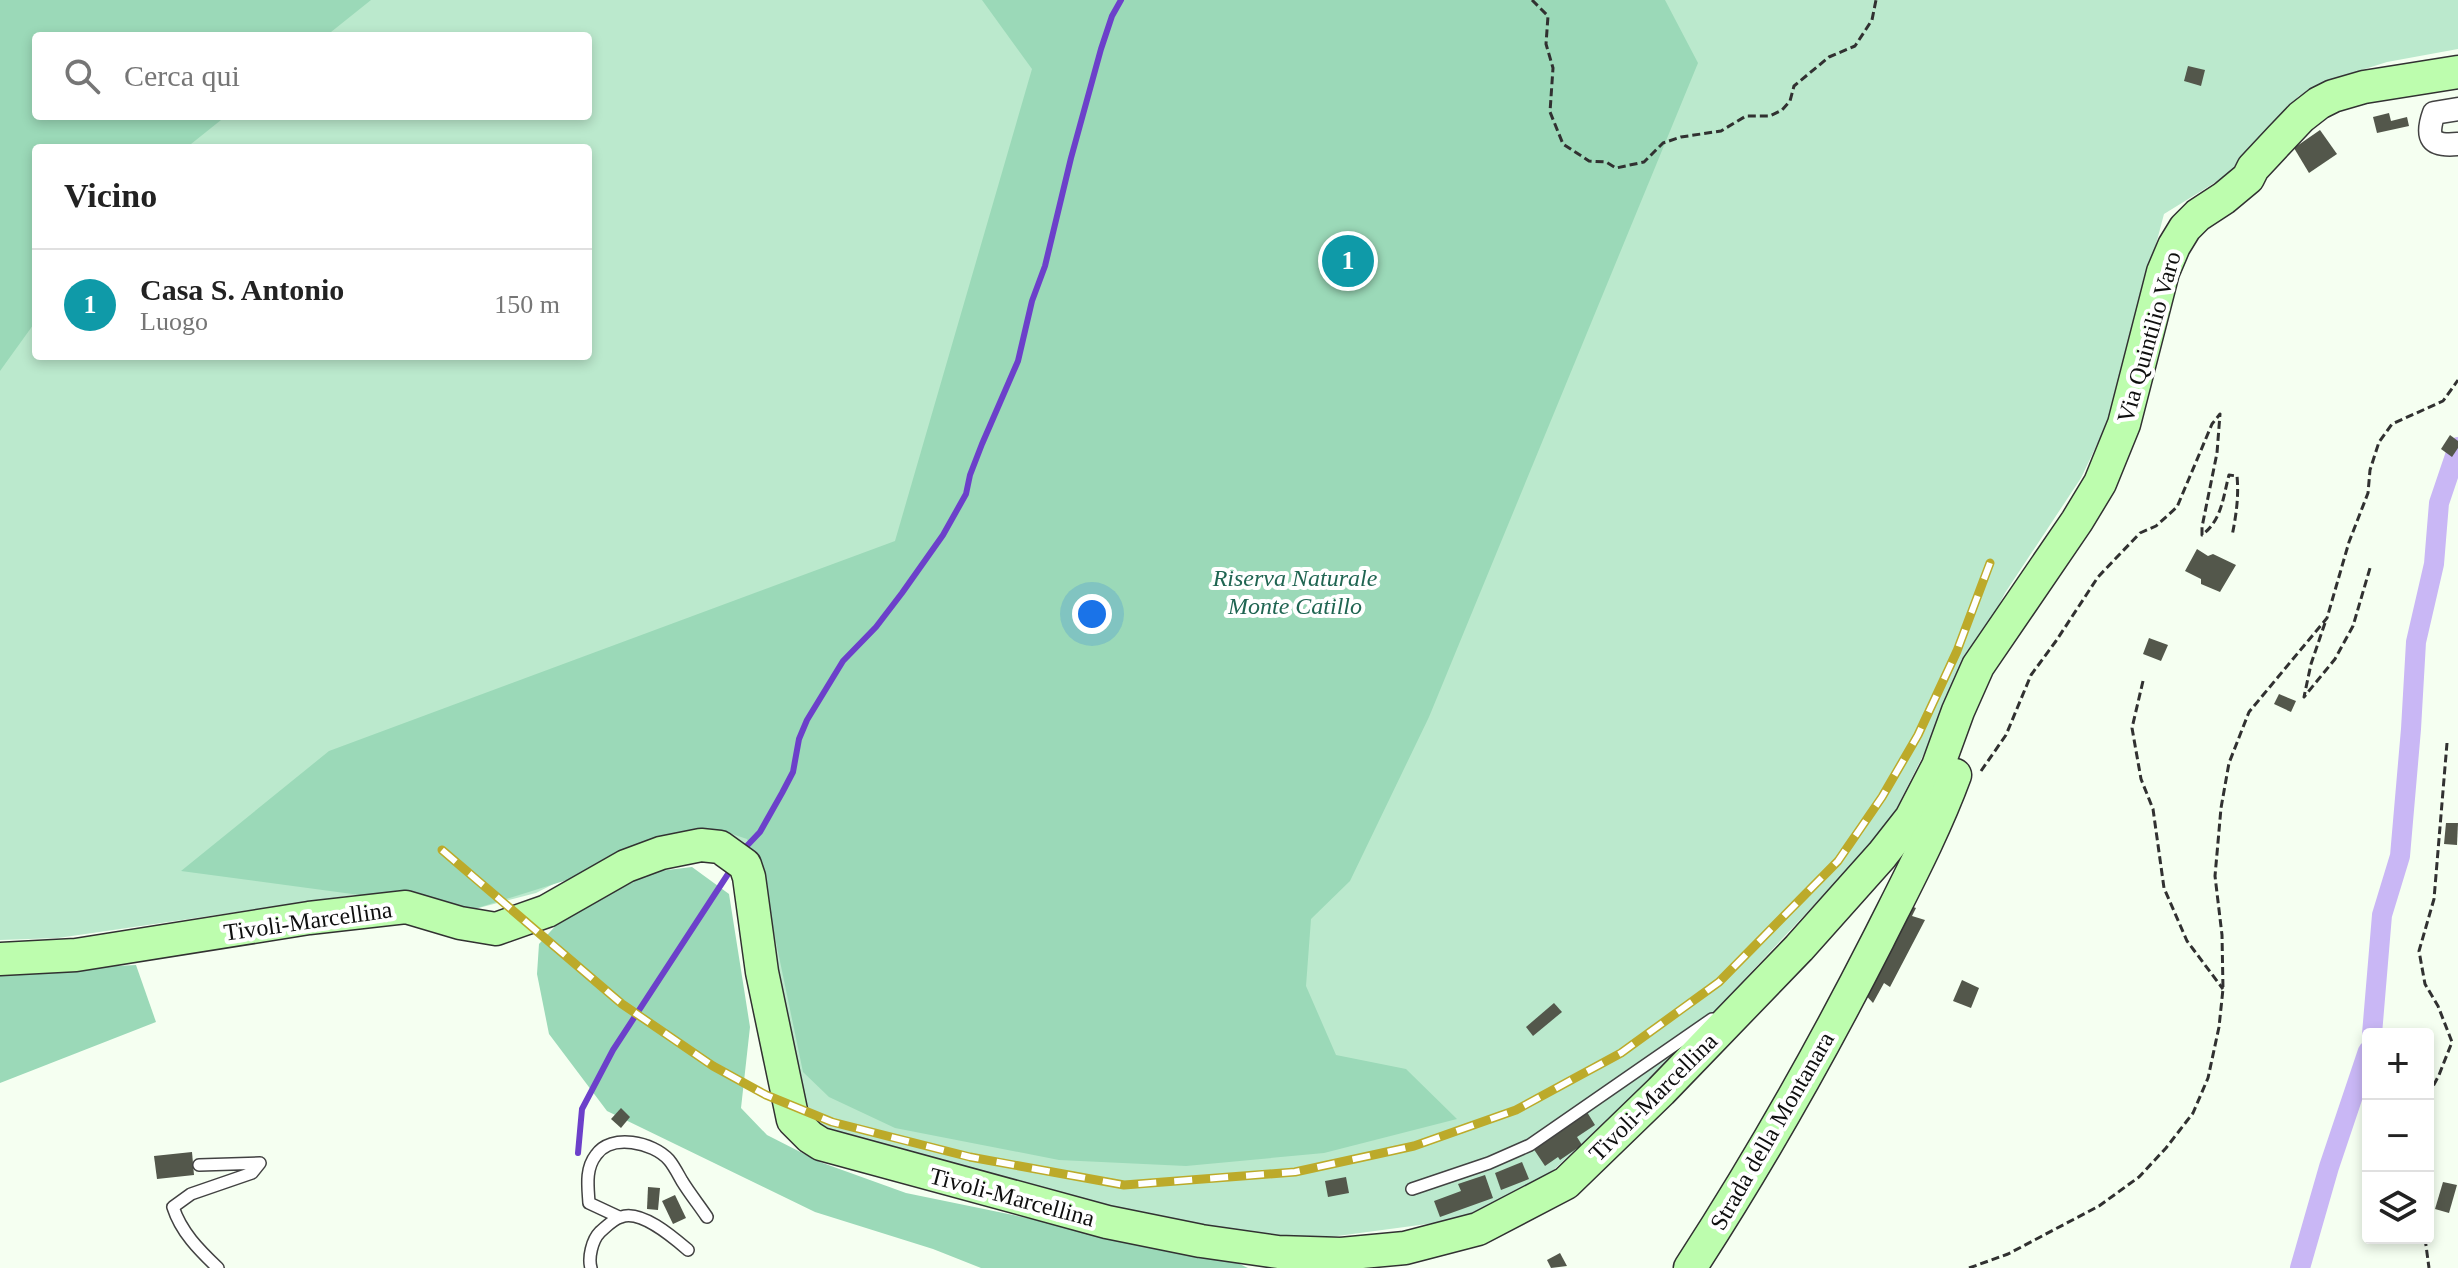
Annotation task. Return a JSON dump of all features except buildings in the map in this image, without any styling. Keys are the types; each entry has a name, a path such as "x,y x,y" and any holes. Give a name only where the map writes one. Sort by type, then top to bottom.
{"main road":[{"name":"Via Quintilio Varo","path":"1992,643 2077,521 2106,470 2130,406 2163,272 2185,228 2248,178 2253,168 2281,138 2319,103 2364,87 2458,72"},
{"name":"Strada della Montanara","path":"1690,1268 1771,1137 1911,875 1946,798 1970,731 1992,643"},
{"name":"Tivoli-Marcellina","path":"0,959 76,955 309,918 406,907 460,923 496,929 547,911 626,866 679,849 701,845 720,847 745,865 749,877 762,972 793,1120 821,1144 1107,1222 1201,1241 1278,1252 1341,1254 1405,1248 1478,1229 1566,1183 1739,1011 1882,855 1911,818 1938,766 1972,679 1992,643"}],"street":[{"path":"2458,109 2434,113 2428,131 2436,143 2447,146 2458,144"}],"lane":[{"path":"1412,1189 1489,1163 1530,1145 1712,1019 1739,1011"},
{"path":"619,1217 589,1203 587,1182 596,1153 608,1145 626,1141 645,1145 668,1159 707,1217"},
{"path":"199,1165 260,1163 252,1173 191,1194 173,1207 178,1223 218,1268"},
{"path":"591,1268 589,1264 595,1237 619,1217 628,1215 659,1225 688,1250"}],"path":[{"path":"1532,0 1548,16 1546,44 1553,68 1550,112 1563,144 1589,161 1606,162 1616,168 1644,162 1663,143 1721,131 1746,116 1770,116 1782,110 1790,101 1794,86 1829,57 1855,46 1872,20 1876,0"},
{"path":"2370,568 2353,626 2335,659 2304,697 2311,664 2349,542 2368,493 2370,470 2379,442 2392,424 2443,401 2458,380"},
{"path":"1979,774 2006,735 2031,675 2098,577 2140,533 2156,526 2177,507 2212,424 2220,414 2217,453 2202,535 2212,527 2220,512 2229,475 2237,476 2238,481 2232,536"},
{"path":"1969,1268 2008,1254 2099,1206 2139,1177 2193,1113 2208,1078 2223,989 2222,935 2215,876 2221,808 2229,763 2249,712 2327,618"},
{"path":"2143,681 2132,728 2141,779 2153,809 2164,888 2187,941 2223,989"},
{"path":"2434,1085 2452,1042 2438,1006 2425,984 2419,951 2434,899 2447,743"},
{"path":"2426,1244 2429,1268"}],"green space":[{"name":"Riserva Naturale Monte Catillo","path":"0,0 2458,0 2458,49 2387,62 2330,80 2299,96 2232,172 2164,214 2111,415 2081,478 2005,593 1887,827 1649,1081 1547,1176 1457,1220 1315,1239 1184,1225 827,1131 805,1110 773,962 765,859 715,825 620,850 536,893 471,910 396,889 58,938 0,940"},
{"path":"0,0 371,0 331,32 32,32 32,120 221,120 191,144 32,144 32,327 0,371"},
{"path":"982,0 1665,0 1698,63 1429,717 1350,881 1311,919 1306,986 1336,1055 1406,1069 1457,1119 1324,1153 1186,1166 1059,1160 895,1128 829,1097 803,1072 761,870 747,839 723,831 471,910 181,871 329,751 895,541 1032,69"},
{"path":"692,867 729,894 750,1027 741,1108 767,1135 820,1162 906,1193 1231,1260 1248,1268 981,1268 933,1249 815,1212 607,1111 549,1034 537,974 539,944 560,921 651,872"},
{"path":"136,965 156,1022 0,1083 0,972"}],"waterway":[{"path":"743,850 760,832 782,793 793,772 799,739 807,720 843,661 876,627 902,593 943,535 966,494 982,444 1018,361 1101,49 1121,0"},
{"path":"2373,1028 2382,915 2400,856 2416,642 2434,564 2439,503 2458,447"},
{"path":"578,1153 582,1109 613,1050 728,874"},
{"path":"2300,1268 2362,1069"}],"railway":[{"path":"442,850 622,1004 713,1066 766,1095 832,1122 970,1157 1124,1185 1295,1172 1414,1146 1516,1110 1621,1053 1719,982 1838,861 1882,797 1918,735 1957,651 1990,563"}],"place":[{"name":"Casa S. Antonio","path":"1348,261"}]}
